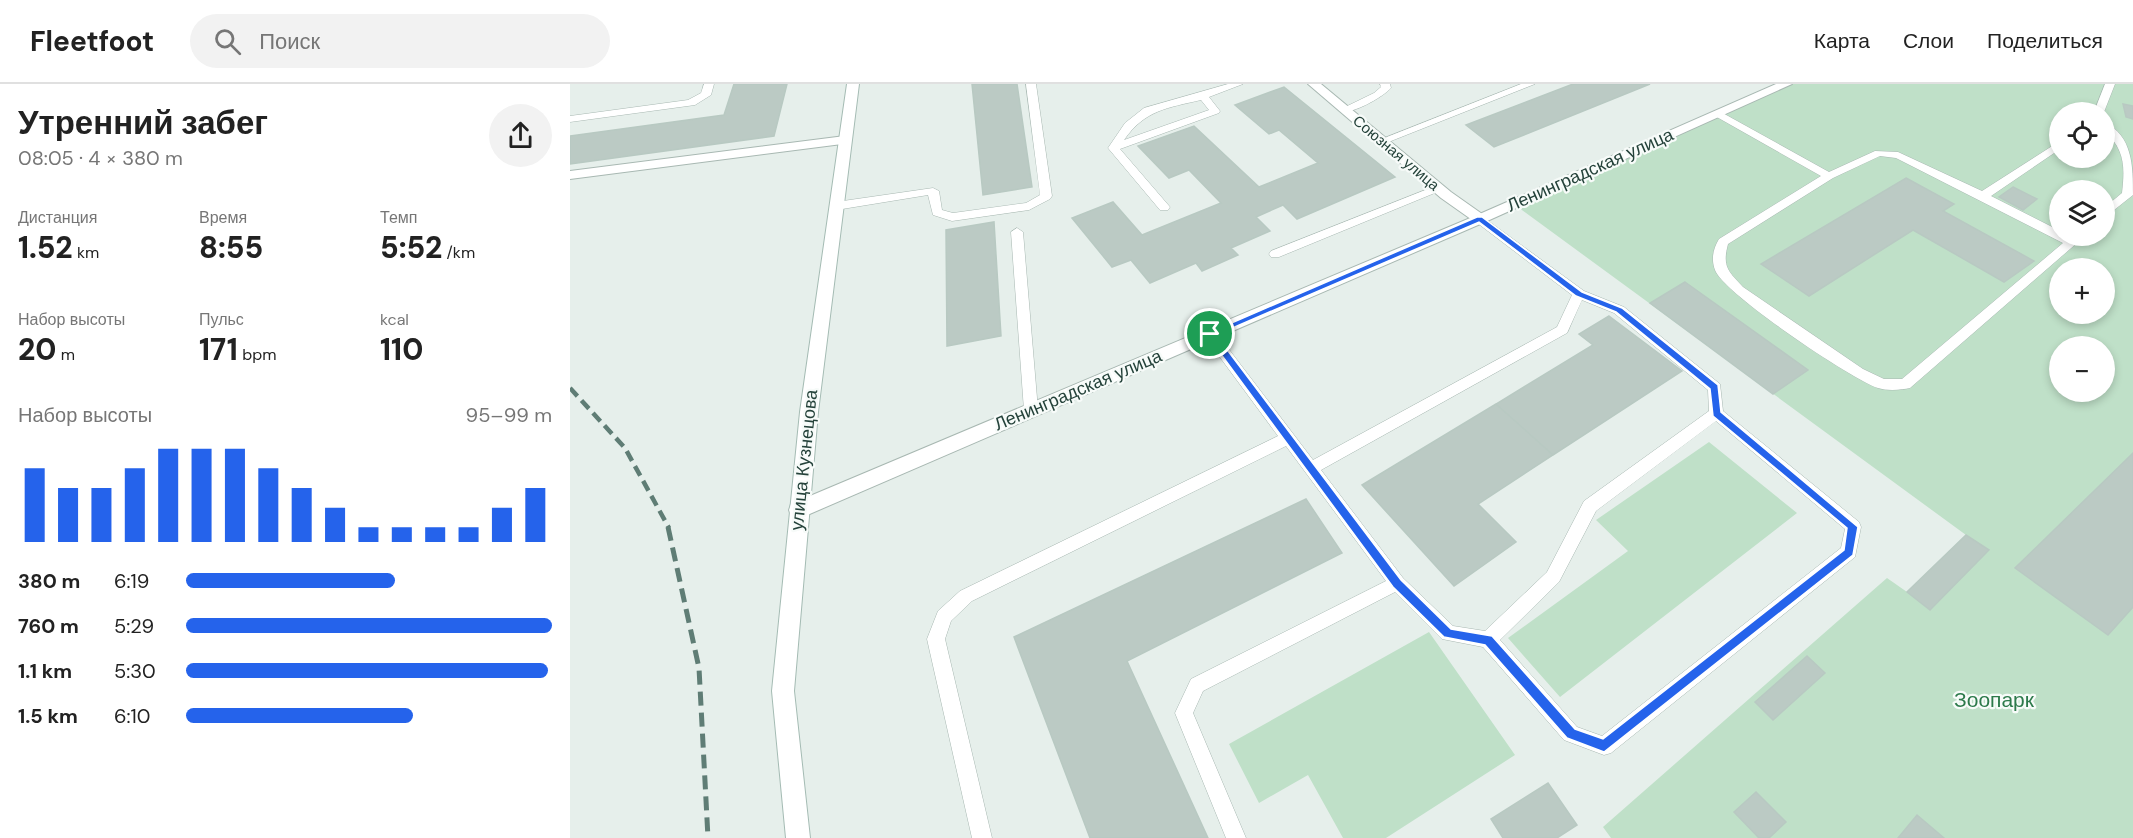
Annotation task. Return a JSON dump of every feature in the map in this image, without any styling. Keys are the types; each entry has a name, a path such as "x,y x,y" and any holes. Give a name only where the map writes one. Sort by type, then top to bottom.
{"street":[{"name":"улица Кузнецова","path":"798,838 783,690 798,510 853,84"},
{"name":"Союзная улица","path":"1314,84 1438,188 1480,219"},
{"name":"Ленинградская улица","path":"798,510 1480,219 1786,84"},
{"path":"570,175 845,140"}],"lane":[{"path":"570,119 691,103 706,95 710,84"},
{"path":"836,206 933,191 937,212 952,217 1029,206 1046,196 1031,84"},
{"path":"1113,148 1129,125 1148,110 1203,96 1238,84"},
{"path":"1344,110 1378,95 1386,88 1384,84"},
{"path":"1382,141 1530,84"},
{"path":"2103,102 2110,84"},
{"path":"1113,148 1215,111 1203,96"},
{"path":"1719,114 1829,176"},
{"path":"2115,134 2132,162 2128,194 2115,205"},
{"path":"1113,148 1164,207"},
{"path":"1983,196 2049,151"},
{"path":"2049,227 1898,155 1879,153 1829,176 1723,242 1718,258 1721,271 1738,290 1858,373 1882,384 1905,384 2067,246"},
{"path":"1275,254 1438,188"},
{"path":"1210,334 1397,583 1448,633 1488,640 1571,734 1604,746 1849,552 1853,527 1716,413 1715,388 1619,310 1579,294 1480,219"},
{"path":"1017,232 1031,410"},
{"path":"1311,468 1562,330 1579,294"},
{"path":"1488,640 1553,577 1590,506 1716,413"},
{"path":"982,838 936,639 944,615 966,596 1288,438"},
{"path":"1236,838 1184,713 1197,685 1397,583"}],"green space":[{"name":"Зоопарк","path":"1782,84 2133,84 2133,838 1611,838 1603,827 1887,578 1907,592 1966,535 1511,202"},
{"path":"1709,442 1797,513 1560,697 1508,638 1628,551 1596,520"},
{"path":"1429,632 1515,755 1386,838 1343,838 1308,775 1259,803 1229,744"}],"building":[{"path":"734,84 787,84 774,136 570,164 570,136 724,115"},
{"path":"972,84 1017,84 1032,187 983,195"},
{"path":"1573,84 1650,84 1494,147 1466,125"},
{"path":"1284,87 1395,177 1297,219 1283,205 1256,217 1270,231 1231,248 1238,255 1202,271 1196,263 1150,283 1131,260 1112,267 1072,218 1113,202 1142,235 1221,203 1189,170 1169,178 1138,146 1194,126 1259,187 1318,163 1279,130 1269,134 1235,105"},
{"path":"2123,104 2133,106 2133,119 2126,117"},
{"path":"1906,178 1954,204 1943,211 2034,261 2004,282 1913,230 1809,296 1761,264"},
{"path":"2013,187 2037,199 2023,210 1999,197"},
{"path":"994,222 1001,336 947,346 946,230"},
{"path":"1685,282 1808,370 1773,394 1650,303"},
{"path":"1609,316 1682,371 1553,455 1496,404 1593,345 1579,334"},
{"path":"1496,404 1553,455 1478,504 1516,542 1454,586 1362,485"},
{"path":"2133,453 2133,607 2108,635 2015,568"},
{"path":"1306,499 1342,553 1127,661 1208,838 1090,838 1014,637"},
{"path":"1966,535 1989,550 1930,610 1907,592"},
{"path":"1807,656 1825,673 1773,720 1755,702"},
{"path":"1548,783 1577,825 1557,838 1503,838 1491,819"},
{"path":"1756,792 1786,822 1769,838 1759,838 1734,812"},
{"path":"1917,815 1944,838 1898,838"}],"railway":[{"path":"570,388 625,448 669,528"},
{"path":"668,527 699,668 708,838"}],"route":[{"path":"1480,219 1579,294 1619,310 1715,388 1716,413 1853,527 1849,552 1604,746 1571,734 1488,640 1448,633 1397,583 1210,334 1480,219"}]}
